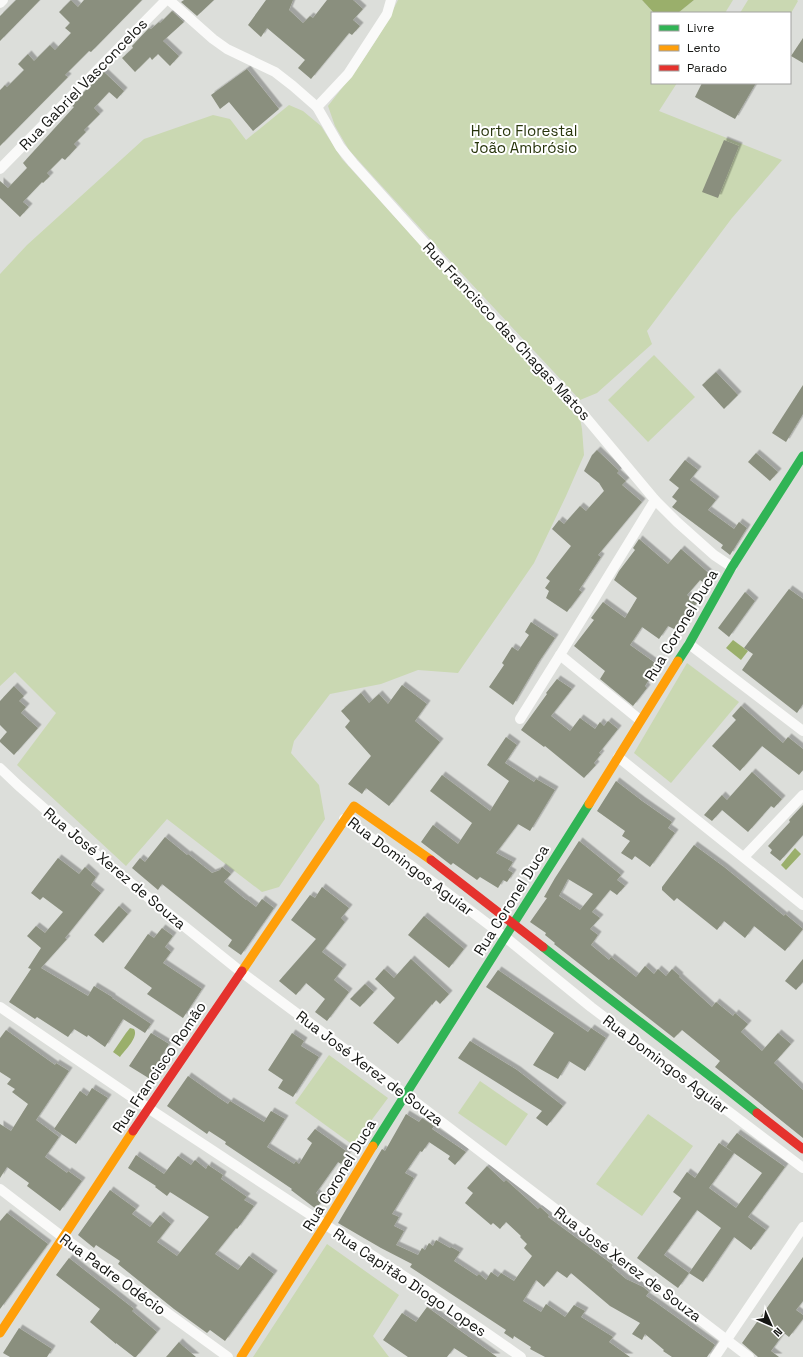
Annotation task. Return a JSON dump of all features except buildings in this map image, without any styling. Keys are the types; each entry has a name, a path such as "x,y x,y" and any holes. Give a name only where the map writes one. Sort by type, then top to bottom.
{"street":[{"path":"0,3 3,0"},
{"name":"Rua Gabriel Vasconcelos","path":"0,169 166,0"},
{"name":"Rua Francisco das Chagas Matos","path":"169,0 213,39 228,49 275,72 317,107 340,147 353,163 492,318 578,408 655,500 714,555 732,567"},
{"path":"317,107 348,74 387,14 392,0"},
{"name":"Rua Coronel Duca","path":"241,1357 689,644 732,567 803,456"},
{"path":"520,719 655,500"},
{"path":"689,644 803,731"},
{"path":"560,655 640,720"},
{"path":"618,757 803,905"},
{"name":"Rua José Xerez de Souza","path":"0,768 108,865 240,971 405,1094 749,1357"},
{"path":"744,857 803,795"},
{"name":"Rua Domingos Aguiar","path":"803,1149 715,1079 601,993 514,923 418,851 354,806 344,818 409,864 505,937 591,1007 803,1168"},
{"name":"Rua Francisco Romão","path":"0,1333 64,1238 148,1108 344,818"},
{"path":"409,864 418,851"},
{"path":"591,1007 601,993"},
{"name":"Rua Capitão Diogo Lopes","path":"0,1007 148,1108 428,1292 520,1357"},
{"path":"656,1056 666,1043"},
{"path":"774,1146 784,1134"},
{"name":"Rua Padre Odécio","path":"0,1189 64,1238 228,1357"},
{"path":"715,1357 803,1227"}],"green space":[{"name":"Horto Florestal João Ambrósio","path":"398,0 642,0 653,12 651,12 651,84 676,84 659,111 782,160 732,218 647,331 652,344 597,393 580,400 349,150 335,126 328,106 366,55"},
{"path":"694,0 733,0 726,12 679,12"},
{"path":"748,0 798,1 791,13 791,12 741,12"},
{"path":"289,105 303,111 321,126 342,159 452,280 578,408 582,429 584,455 534,563 458,673 418,670 381,684 330,694 294,741 291,753 319,785 325,819 279,887 262,892 167,819 126,866 17,765 56,713 15,672 0,686 0,274 27,245 144,139 213,115 230,119 246,140"},
{"path":"654,355 695,397 648,442 608,400"},
{"path":"687,663 739,702 671,783 634,753"},
{"path":"329,1055 388,1098 353,1145 295,1103"},
{"path":"480,1081 528,1114 506,1146 458,1113"},
{"path":"648,1114 693,1146 642,1216 596,1184"},
{"path":"327,1244 399,1295 373,1336 389,1357 253,1357"}],"shaded area":[{"path":"642,0 694,0 679,12 653,12"},
{"path":"733,640 748,651 741,660 726,648"},
{"path":"795,848 801,854 786,870 781,865"},
{"path":"130,1028 134,1029 135,1036 120,1057 113,1052"}],"traffic: fast":[{"path":"678,661 732,567 803,456"},
{"path":"373,1146 589,804"},
{"path":"543,947 757,1113"}],"traffic: slow":[{"path":"589,804 678,661"},
{"path":"242,971 354,806 431,860"},
{"path":"0,1333 133,1131"},
{"path":"241,1357 325,1225 373,1146"}],"traffic: jam":[{"path":"431,860 543,947"},
{"path":"133,1131 242,971"},
{"path":"757,1113 803,1149"}]}
